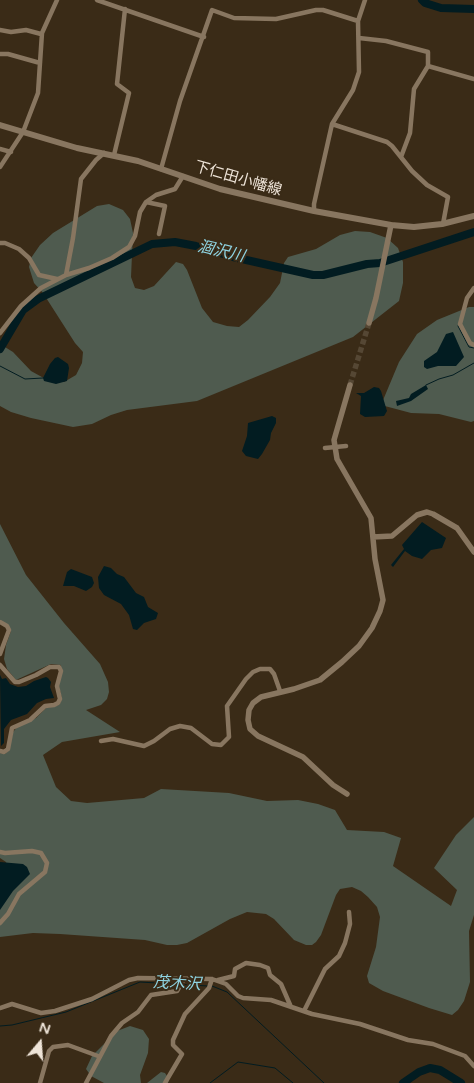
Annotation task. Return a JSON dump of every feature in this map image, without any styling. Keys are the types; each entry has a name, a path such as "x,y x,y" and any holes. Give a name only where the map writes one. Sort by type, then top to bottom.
{"main road":[{"name":"下仁田小幡線","path":"0,125 77,148 114,154 220,188 314,212 414,227 442,224 474,216"}],"street":[{"path":"0,167 23,132 38,93 41,34 57,0"},
{"path":"97,0 204,37"},
{"path":"314,212 314,204 332,124 353,90 359,72 358,21 365,0"},
{"path":"114,154 129,93 116,84 125,9"},
{"path":"161,168 178,108 212,10 234,18 276,19 323,10 358,21"},
{"path":"0,30 11,32 26,30 41,34"},
{"path":"359,38 386,41 428,52 428,66 414,88 410,133 401,157"},
{"path":"0,54 8,54 40,63"},
{"path":"428,66 474,79"},
{"path":"332,124 386,142 427,185 448,197 442,224"},
{"path":"0,149 11,152"},
{"path":"66,274 74,238 81,179 96,160 105,153"},
{"path":"0,333 8,320 27,299 66,274 89,268 112,258 129,247 135,236 140,212 146,202 156,195 174,189 183,176"},
{"path":"146,202 165,206 159,234"},
{"path":"369,322 376,298 391,225"},
{"path":"0,243 5,243 19,249 29,258 40,275 57,280"},
{"path":"474,288 467,298 460,324 470,343 474,345"},
{"path":"347,794 333,785 303,757 265,740 250,729 248,720 249,710 254,702 261,697 320,680 342,662 359,646 372,628 380,611 383,600 374,559 371,518 337,459 334,440 350,385"},
{"path":"325,448 346,446"},
{"path":"373,538 392,536 416,515 427,512 457,528 474,552"},
{"path":"0,622 7,626 9,630 2,643 0,654"},
{"path":"0,665 15,682 36,675 50,667 59,667 61,671 57,686 60,699 58,703 45,706 30,720 12,728 8,750 0,751"},
{"path":"101,741 113,739 144,746 154,742 170,729 180,726 191,728 212,744 221,745 229,737 227,706 253,672 260,669 270,669 274,674 280,692"},
{"path":"0,852 32,851 40,853 45,857 47,863 45,872 26,886 0,923"},
{"path":"304,1011 324,968 339,956 346,943 350,924 349,912"},
{"path":"0,1008 12,1004 41,1013 55,1011 92,999 129,980 148,978 214,980 234,976 235,968 246,963 260,964 268,968 270,975 281,984 291,1007"},
{"path":"86,1083 98,1056 111,1036 122,1024 138,1012 151,995 177,991 184,979"},
{"path":"214,980 226,984 238,996 244,998 271,1000 304,1011 360,1024 408,1040 433,1044 465,1056 474,1066"},
{"path":"165,1083 182,1054 173,1045 173,1040 185,1014 214,980"},
{"path":"40,1083 49,1051 53,1047 68,1045 98,1056"}],"green space":[{"path":"109,204 123,210 130,219 133,233 131,277 135,288 144,290 154,286 176,262 183,264 202,308 213,322 239,327 270,297 280,283 284,263 288,257 316,249 340,235 355,231 370,232 387,238 398,248 403,262 403,283 399,301 353,337 197,401 127,410 92,424 73,427 11,412 0,406 0,344 13,352 31,371 51,382 64,382 76,375 82,363 83,352 75,343 43,293 34,283 29,267 31,258 40,245 53,233 97,206"},
{"path":"469,307 474,307 474,421 471,422 439,414 411,413 381,405 399,362 417,334 437,320"},
{"path":"0,524 26,575 100,664 108,682 109,692 107,699 101,705 86,710 120,732 62,742 43,755 56,787 71,801 87,803 144,798 161,789 229,793 267,801 298,800 318,804 335,810 347,830 384,832 401,838 393,866 451,906 457,890 434,868 456,835 474,817 474,915 469,931 470,982 464,1001 458,1010 452,1015 383,991 369,983 367,976 376,947 380,917 377,907 368,897 352,887 340,889 321,935 312,945 306,945 294,940 274,919 266,914 247,912 230,919 187,943 177,945 167,945 145,940 60,934 33,933 0,937 0,890 8,868 6,862 0,858 0,753 5,754 9,750 13,732 18,726 36,718 46,708 59,705 62,699 59,686 61,665 51,664 16,680 7,669 4,659 11,631 0,620"},
{"path":"130,1026 143,1030 149,1039 148,1053 140,1075 141,1083 104,1083 91,1076 86,1069 92,1056 117,1031"},
{"path":"161,1072 165,1073 169,1079 168,1083 147,1083"}],"water":[{"path":"453,332 464,357 456,366 438,366 427,369 424,367 424,361 437,352 446,334"},
{"path":"58,357 68,364 67,381 56,384 44,381 43,378 50,364"},
{"path":"426,385 428,389 411,401 397,406 396,401 409,398 411,394"},
{"path":"374,387 379,388 381,391 387,411 384,416 365,417 360,414 361,396 356,393 364,393"},
{"path":"272,416 276,418 276,423 270,440 262,454 258,459 246,456 242,451 247,436 248,423"},
{"path":"422,522 446,538 442,548 431,550 422,559 412,556 405,551 393,567 391,565 404,549 402,545"},
{"path":"104,566 111,568 117,574 124,577 136,593 144,597 148,607 158,613 156,619 144,623 137,630 133,629 129,615 121,604 104,595 99,588 98,577"},
{"path":"71,569 92,577 94,583 92,587 86,591 74,586 63,586 67,572"},
{"path":"0,675 2,679 6,678 10,684 18,687 26,686 46,677 51,682 50,687 54,698 37,703 27,714 11,720 4,729 4,743 1,746"},
{"path":"0,862 23,864 27,867 30,874 13,891 0,910"}],"waterway":[{"path":"422,0 425,3 441,8 474,9"},
{"name":"涸沢川","path":"0,349 23,310 38,299 152,244 175,242 313,275 323,275 367,264 380,263 474,232"},
{"path":"458,326 469,347 474,348"},
{"path":"426,385 453,375 474,363"},
{"path":"0,366 25,379 43,378"},
{"name":"茂木沢","path":"0,1026 12,1025 66,1012 140,982 208,986"},
{"name":"茂木沢","path":"212,986 227,992 324,1083"},
{"path":"210,1083 238,1062 275,1068 293,1083"},
{"path":"403,1083 419,1072 430,1068 440,1070 461,1083"}],"tunnel":[{"path":"350,385 369,323"}]}
